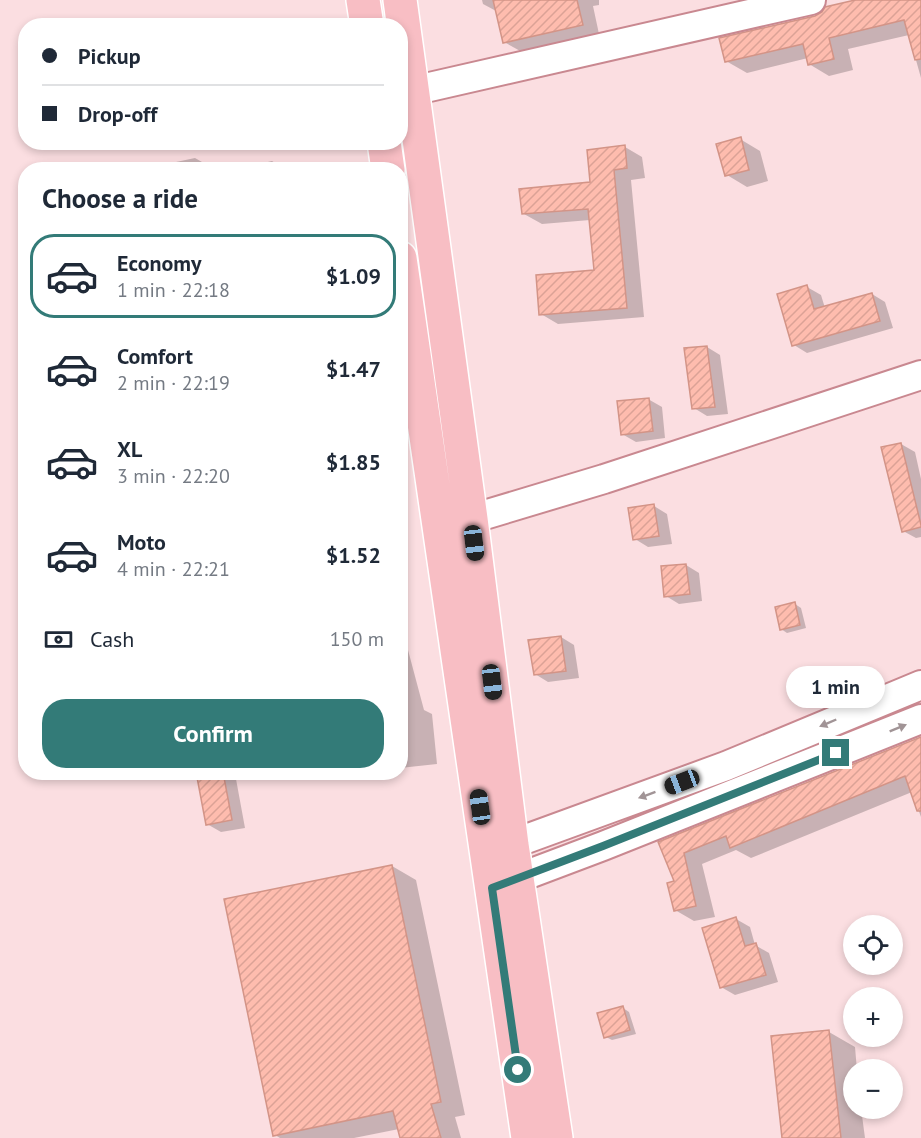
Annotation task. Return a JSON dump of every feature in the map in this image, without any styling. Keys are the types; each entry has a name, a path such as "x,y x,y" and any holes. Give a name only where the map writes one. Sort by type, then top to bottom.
{"highway":[{"path":"363,0 366,18"},
{"path":"400,0 402,18"},
{"path":"408,61 471,519 499,849"},
{"path":"408,306 504,883 528,1138"},
{"path":"504,883 556,1138"}],"street":[{"path":"412,91 811,0"},
{"path":"471,519 604,479 921,375"},
{"path":"499,849 726,766 921,685"},
{"path":"504,883 603,846 921,719"},
{"path":"593,815 603,846"}],"building":[{"path":"493,0 577,0 583,25 503,43"},
{"path":"855,0 921,0 921,59 915,60 904,20 829,38 834,59 808,65 803,44 725,62 719,38 815,16 825,7"},
{"path":"741,137 749,170 725,176 716,144"},
{"path":"625,145 627,168 614,170 627,308 539,315 536,275 594,270 588,209 522,214 519,189 590,182 587,150"},
{"path":"807,285 814,309 872,293 880,321 792,346 777,294"},
{"path":"707,346 715,407 692,409 684,348"},
{"path":"649,398 653,431 621,435 617,401"},
{"path":"901,443 921,525 921,527 902,532 881,447"},
{"path":"654,504 659,536 633,540 628,508"},
{"path":"686,564 690,594 664,597 661,566"},
{"path":"795,602 800,625 780,630 775,607"},
{"path":"561,636 566,671 534,675 528,640"},
{"path":"921,737 921,811 917,811 905,776 730,848 726,836 684,853 696,906 674,911 667,883 674,881 658,842"},
{"path":"198,780 224,780 232,820 206,825"},
{"path":"392,865 441,1102 431,1104 441,1138 400,1138 393,1111 273,1136 224,899"},
{"path":"736,917 745,946 756,943 766,975 720,988 702,928"},
{"path":"623,1006 630,1030 604,1038 597,1013"},
{"path":"829,1030 841,1138 782,1138 771,1036"}],"route":[{"path":"518,1070 492,888 836,753"}]}
